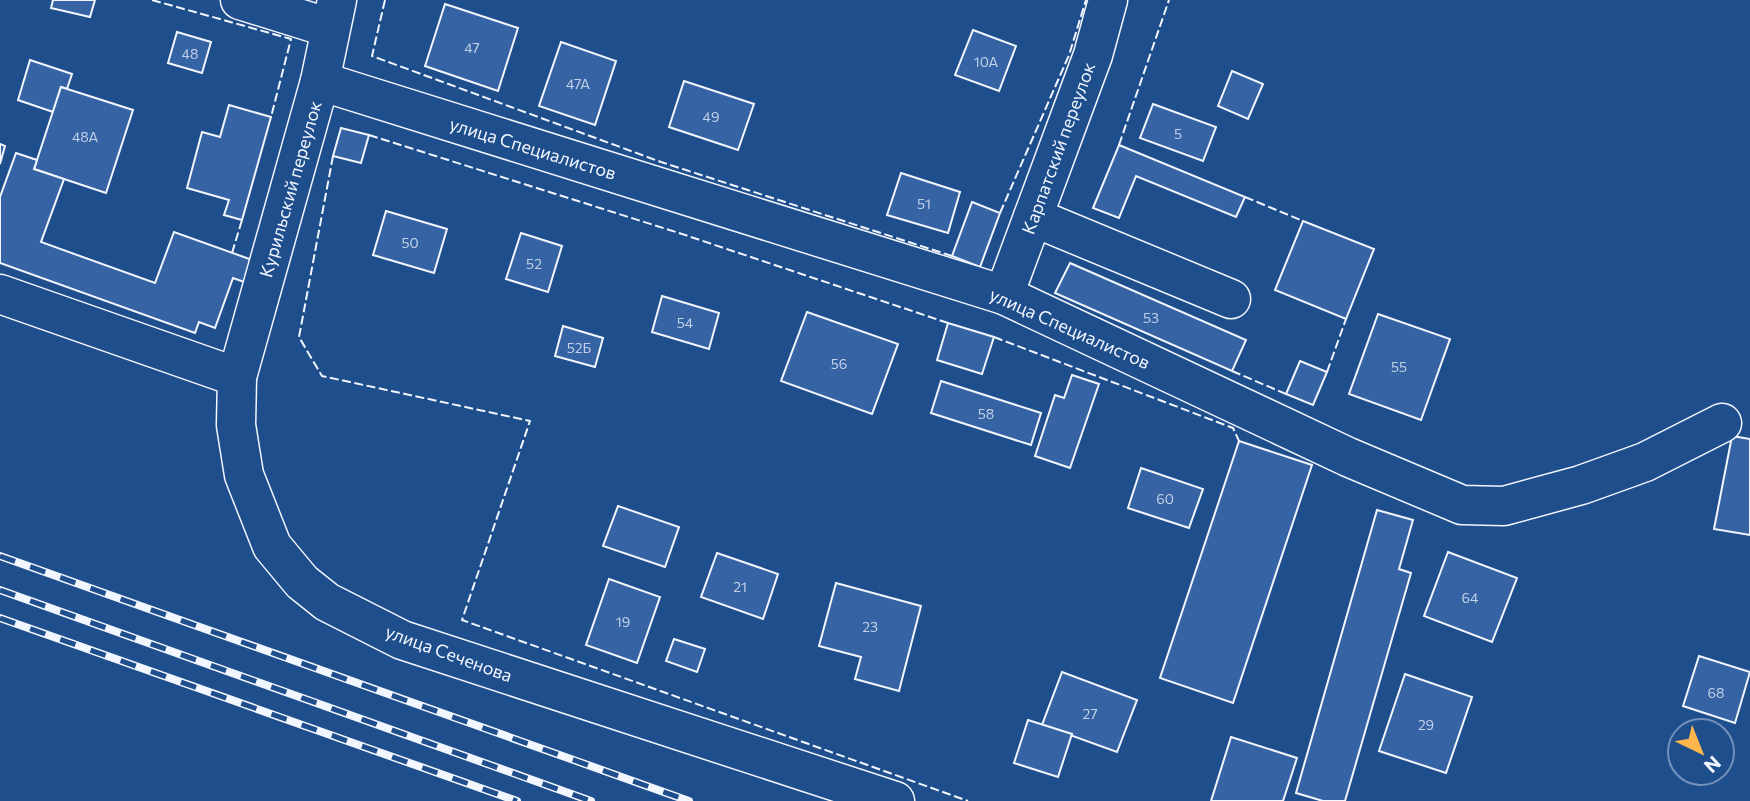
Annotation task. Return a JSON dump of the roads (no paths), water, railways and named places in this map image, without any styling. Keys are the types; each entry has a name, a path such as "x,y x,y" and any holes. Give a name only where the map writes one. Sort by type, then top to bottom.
{"street":[{"path":"240,0 333,14"},
{"name":"Карпатский переулок","path":"1004,295 1093,55 1108,0"},
{"name":"Курильский переулок","path":"237,377 320,81 333,14"},
{"name":"улица Специалистов","path":"320,81 1004,295 1348,457 1462,505 1504,506 1581,485 1645,462 1722,423"},
{"path":"1033,217 1231,299"},
{"path":"0,294 237,377"},
{"name":"улица Сеченова","path":"237,377 236,425 244,475 272,546 302,582 327,602 402,640 895,801"}],"railway":[{"path":"0,556 689,801"},
{"path":"0,590 591,801"},
{"path":"0,618 517,801"}]}
